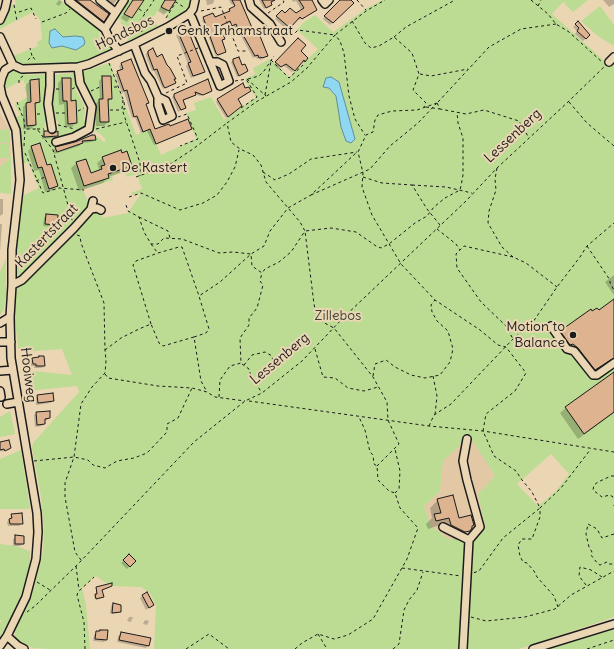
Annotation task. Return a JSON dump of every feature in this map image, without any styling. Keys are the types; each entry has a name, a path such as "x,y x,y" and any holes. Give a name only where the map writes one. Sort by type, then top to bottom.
{"street":[{"path":"0,20 7,0"},
{"path":"70,0 69,1 104,32 119,51"},
{"path":"100,0 116,12"},
{"path":"104,32 124,0"},
{"path":"195,0 193,9 188,11 210,62"},
{"path":"249,0 251,7 270,24 281,42"},
{"path":"322,0 325,4 329,0"},
{"name":"Hondsbos","path":"13,65 22,70 78,68 134,44 168,26 188,11"},
{"path":"0,37 13,65"},
{"path":"134,44 145,73 151,81 158,97"},
{"name":"Hooiweg","path":"3,647 26,597 32,579 38,547 37,513 13,370 11,342 10,316 12,250 20,180 16,130 2,96 0,86 5,70 13,65"},
{"path":"50,68 48,104 55,127"},
{"path":"56,142 74,137 92,129 92,108 80,83 78,68"},
{"name":"Kastertstraat","path":"12,285 22,280 72,230 92,209 93,201"},
{"path":"92,209 97,208 101,210"},
{"path":"0,323 10,316"},
{"path":"551,326 567,348 574,351 593,375 597,375 614,363"},
{"path":"0,342 11,342"},
{"path":"0,371 13,370"},
{"path":"7,404 18,402"},
{"path":"463,649 469,540 480,526 467,480 464,461 467,439"},
{"path":"443,526 469,540"},
{"path":"533,649 614,624"},
{"path":"7,636 18,646 24,649"}],"path":[{"path":"143,34 138,24 154,0"},
{"path":"266,14 284,2 283,0"},
{"path":"357,0 366,10"},
{"path":"136,177 169,164 201,143 256,102 291,82 307,68 334,35 366,10 385,0"},
{"path":"352,21 365,43 371,48 379,46 394,37 406,27 456,0"},
{"path":"530,0 548,14 556,24 609,61"},
{"path":"538,7 542,0"},
{"path":"166,18 176,2 188,11"},
{"path":"14,5 17,21"},
{"path":"201,11 221,7 238,51 246,50"},
{"path":"16,15 19,12 31,8 36,19"},
{"path":"42,22 66,13 70,8"},
{"path":"139,9 146,14"},
{"path":"199,296 220,282 251,254 264,246 270,231 288,208 311,194 370,169 390,146 418,123 489,47 521,29 556,24"},
{"path":"291,37 298,30 334,35 340,41 344,53 349,96 355,119 366,135"},
{"path":"118,37 122,40"},
{"path":"394,37 412,53 419,74 413,90 426,103 423,107"},
{"path":"166,93 187,83 177,56 201,47"},
{"path":"30,48 32,56 36,61"},
{"path":"28,60 32,56"},
{"path":"235,81 259,76 274,56"},
{"path":"266,96 271,60"},
{"path":"271,60 289,78 303,65"},
{"path":"108,61 123,100 125,108 122,110 140,163 140,176"},
{"name":"Lessenberg","path":"18,614 27,612 35,606 76,566 194,442 246,401 262,393 302,361 498,168 569,102 609,61"},
{"path":"419,74 431,76 468,69"},
{"path":"19,83 19,79 24,76"},
{"path":"246,79 266,96"},
{"path":"241,108 257,97 246,79"},
{"path":"90,92 102,86"},
{"path":"114,87 119,87"},
{"path":"53,89 61,89"},
{"path":"17,102 24,120 24,152 43,193 59,188 84,190"},
{"path":"569,102 587,123 614,146"},
{"path":"426,107 437,103"},
{"path":"437,103 440,109"},
{"path":"311,194 358,152 366,135 373,132 375,120 378,115 392,110 417,110 426,107 466,114 484,110 519,121 529,139"},
{"path":"78,111 85,108"},
{"path":"110,110 122,110"},
{"path":"457,112 458,123 463,138 463,175 460,190"},
{"path":"53,113 66,113"},
{"path":"37,114 46,114"},
{"path":"178,118 187,114 198,140 201,143"},
{"path":"92,129 126,122"},
{"path":"227,123 231,142 240,149 253,155 261,165 266,182 300,222 305,231 317,319 334,328 373,377 387,402 388,420 398,444 377,466"},
{"path":"55,127 79,130"},
{"path":"25,129 44,129"},
{"path":"37,129 53,150 72,230 80,236 81,243 104,302 105,373 81,404 74,458 65,483 65,498 75,552 81,560"},
{"path":"180,146 198,140"},
{"path":"129,197 141,193 180,210 203,203 217,195 227,182 235,167 240,149"},
{"path":"358,152 363,173 362,187 372,215 401,264 436,300 480,330 498,345 506,347 526,373 515,391 486,414 483,432 494,456 516,471 532,492 540,508 540,516 532,539 522,539 518,545 519,551 523,562 527,563 554,596 558,607"},
{"path":"263,172 275,180 289,174 311,159 358,152"},
{"path":"498,168 496,190 489,211 488,223 502,247 513,257"},
{"path":"37,181 45,177"},
{"path":"363,177 382,183 446,187 473,194"},
{"path":"412,185 440,225"},
{"path":"241,363 240,338 249,325 249,318 256,308 263,285 260,281 262,273 265,268 279,262 291,252 305,231 331,228 356,232 381,248 390,244 415,223 427,216 434,207 445,198 460,190"},
{"path":"126,205 128,211 168,231 170,238"},
{"path":"139,217 144,232 158,253"},
{"path":"434,415 451,404 513,339 533,322 587,246 614,223"},
{"path":"436,229 456,244 460,250"},
{"path":"151,244 158,244 164,238 182,239 219,253 233,252 251,254"},
{"path":"179,246 182,247 199,296 209,329 206,333 163,346 159,343 133,265 136,261 179,246"},
{"path":"513,339 506,326 481,302 457,268 456,254 464,246 513,257 526,263 557,287"},
{"path":"587,246 610,280 614,290"},
{"path":"251,254 252,266 262,273"},
{"path":"373,377 375,364 386,360 395,367 411,375 425,378 440,375 450,362 453,349 448,331 437,321 432,312 431,305 436,300"},
{"path":"105,350 121,338 152,324"},
{"path":"194,337 201,381 207,392"},
{"path":"315,348 323,377 335,378 348,388 364,391 379,387"},
{"path":"244,365 252,355 265,352 272,356 273,363 271,369 266,378 256,385"},
{"path":"220,398 220,380 230,366 241,363 249,369 256,385 262,393"},
{"path":"105,373 108,378 158,386 192,388 207,392 215,398 246,401"},
{"path":"429,426 434,415 436,396 432,376"},
{"path":"28,461 74,458 88,460 93,465 106,468 117,461 134,458 146,453 167,432 167,424 178,418 192,388"},
{"path":"248,400 429,426 483,432 614,452"},
{"path":"359,416 365,430 370,452 373,455 374,464 377,466 378,480 389,491 395,493"},
{"path":"395,448 400,471 399,489 395,493"},
{"path":"402,568 467,577 479,571 503,538 540,508 561,488 591,449"},
{"path":"614,476 598,482 594,485 593,490 602,497 610,495 614,500"},
{"path":"295,649 302,643 318,634 334,639 348,635 372,619 407,559 418,528 400,508 395,493"},
{"path":"614,534 602,538 597,529 588,524 586,534 589,548 592,552 591,555 598,564 600,565 607,562 609,564 613,564 614,562"},
{"path":"76,566 80,590"},
{"path":"587,586 579,576 580,567 591,570 602,577"},
{"path":"394,649 399,644 404,610 409,600 417,590 424,571"},
{"path":"465,616 486,621 525,617 558,607 571,595 614,571"},
{"path":"85,649 84,622 77,595 80,590 94,577"},
{"path":"36,582 50,591"},
{"path":"186,649 209,634 229,649"},
{"path":"318,634 327,649"},
{"path":"587,649 614,640"}],"shaded area":[{"path":"0,113 10,129 11,156 0,167"},
{"path":"469,434 495,476 478,494 485,526 472,542 460,539 448,539 431,526 424,506 440,491 443,461"}],"green space":[{"path":"15,0 60,0 98,27 100,38 104,37 113,50 97,58 76,64 20,65 15,61 13,56 38,46 37,42 42,39 40,20 33,12 0,29 0,24 10,5 16,4"},
{"path":"128,0 191,0 191,2 189,9 171,20 166,17 167,14 159,9 151,21 159,26 126,42 132,33 120,23 122,21 116,17"},
{"name":"Zillebos","path":"382,0 588,0 573,12 563,2 552,14 609,65 614,60 614,617 519,649 466,649 472,572 465,570 459,649 154,649 156,606 150,593 141,587 110,586 96,576 82,588 86,605 90,649 34,648 21,644 15,637 15,630 34,588 43,552 44,531 41,497 32,448 33,443 79,392 77,386 27,391 22,370 72,375 62,349 21,352 18,348 15,320 15,290 32,275 93,211 101,211 103,218 128,213 141,193 132,195 131,193 142,189 137,174 127,177 125,171 112,176 113,180 83,189 89,205 84,214 28,272 16,280 15,245 22,196 39,188 28,162 23,164 19,130 14,118 20,115 15,104 28,97 24,87 26,86 23,80 3,90 3,84 8,73 10,70 14,70 23,72 26,75 47,74 48,118 45,123 45,136 54,135 54,143 57,151 80,143 84,137 97,136 104,142 106,141 102,135 95,131 92,125 96,113 95,103 85,86 81,72 110,63 136,135 150,129 161,155 196,139 186,113 196,110 194,103 211,97 224,120 256,97 245,80 246,78 255,74 253,68 270,59 289,77 318,49 297,30 304,22 315,15 333,32 367,8","holes":["331,77 339,82 355,139 351,143 346,141 341,127 336,96 329,88 323,87","469,435 495,476 478,494 485,526 473,542 460,539 448,539 431,526 424,506 440,491 443,461","551,454 569,474 555,492 538,506 517,484"]},
{"path":"600,6 614,25 614,46 599,37 581,21"},
{"path":"75,73 79,87 75,89 84,105 85,113 83,119 86,120 86,122 83,127 75,132 58,136 58,123 52,111 50,99 52,75"},
{"path":"9,129 10,143 0,143 0,130"},
{"path":"0,144 10,144 11,194 0,193 0,167 10,158 0,158"},
{"path":"6,258 6,294 4,310 0,315 0,272"},
{"path":"10,411 15,434 0,437 0,417"},
{"path":"21,450 30,509 0,509 0,459"},
{"path":"0,544 16,546 30,551 30,562 24,588 0,637 0,623 2,621 0,620"},
{"path":"614,626 614,649 546,649"}],"water":[{"path":"55,29 63,37 83,37 85,42 84,45 76,50 62,46 52,48 49,43 50,31"},
{"path":"331,77 339,82 355,139 351,143 346,141 341,127 336,96 329,88 323,87 326,78"}],"building":[{"path":"76,0 90,0 109,14 104,22"},
{"path":"133,0 144,0 132,18 124,14"},
{"path":"165,0 176,0 169,11 161,7"},
{"path":"232,0 240,0 253,30 255,29 258,31 268,56 259,58 258,55 255,56 243,35 241,36 236,24 232,26 230,21 220,26 225,39 222,40 226,52 218,55 216,53 203,17 213,13 215,17 230,11 229,9 235,6"},
{"path":"262,0 275,0 271,2 272,5 266,8"},
{"path":"299,0 312,0 317,10 302,19 300,17 290,28 276,16 282,10 285,13 290,8 296,13 304,8"},
{"path":"340,0 351,0 354,3 333,23 324,16"},
{"path":"578,21 590,35 586,39 577,31 579,28 575,24"},
{"path":"187,28 205,72 193,76 188,63 191,62 178,32"},
{"path":"298,38 306,45 301,51 308,58 305,62 304,60 295,71 286,64 281,67 275,62"},
{"path":"153,48 157,57 162,54 176,79 174,79 176,83 165,88 163,85 157,69 154,70 148,54 148,51"},
{"path":"239,57 242,65 245,64 248,71 239,76 233,59"},
{"path":"131,59 149,103 146,104 155,129 169,124 170,126 188,119 192,129 156,144 150,129 143,132 137,116 134,117 127,90 124,91 117,71 123,69 121,63"},
{"path":"102,76 111,76 112,99 108,99 109,122 100,122 99,99 103,99"},
{"path":"62,78 71,78 71,101 76,100 77,123 68,124 67,101 63,101"},
{"path":"39,79 40,102 35,103 36,125 27,126 26,103 31,102 30,80"},
{"path":"208,79 212,91 203,95 195,92 196,95 183,100 186,108 181,110 174,97 174,94"},
{"path":"243,83 245,88 249,87 251,91 238,99 242,106 228,117 217,99"},
{"path":"44,131 48,131 52,134 58,131 58,136 44,137"},
{"path":"95,135 96,140 82,141 83,143 57,152 55,147 75,142"},
{"path":"40,143 47,165 51,164 58,186 49,189 42,167 38,168 31,146"},
{"name":"De Kastert","path":"121,150 122,153 127,151 132,166 108,174 109,178 84,186 76,162 86,159 91,173 102,169 101,166 105,165 102,157"},
{"path":"46,214 58,215 57,225 45,224"},
{"path":"614,299 614,358 595,370 578,348 573,344 570,345 560,331 591,309 592,311 597,308 599,310"},
{"path":"44,356 45,366 36,366 36,364 33,364 32,358"},
{"path":"614,372 614,412 584,434 565,407"},
{"path":"53,393 54,401 38,403 37,395"},
{"path":"50,411 50,418 45,419 45,424 37,425 36,412"},
{"path":"9,440 11,448 5,451 4,449 0,450 0,442"},
{"path":"453,495 459,518 471,515 474,525 470,531 465,532 451,525 449,518 436,521 434,514 441,513 437,499"},
{"path":"22,513 23,524 10,524 9,519 12,518 11,514"},
{"path":"15,535 24,536 24,544 15,544"},
{"path":"129,554 136,561 130,567 123,560"},
{"path":"112,583 112,586 102,590 104,597 96,599 96,587"},
{"path":"147,592 154,605 149,608 142,595"},
{"path":"113,603 121,605 121,612 112,613"},
{"path":"108,630 107,640 95,639 96,631"},
{"path":"121,632 151,638 149,646 119,640"}],"place":[{"name":"Genk Inhamstraat","path":"169,31"},
{"name":"De Kastert","path":"113,168"},
{"name":"Motion to Balance","path":"573,335"}]}
